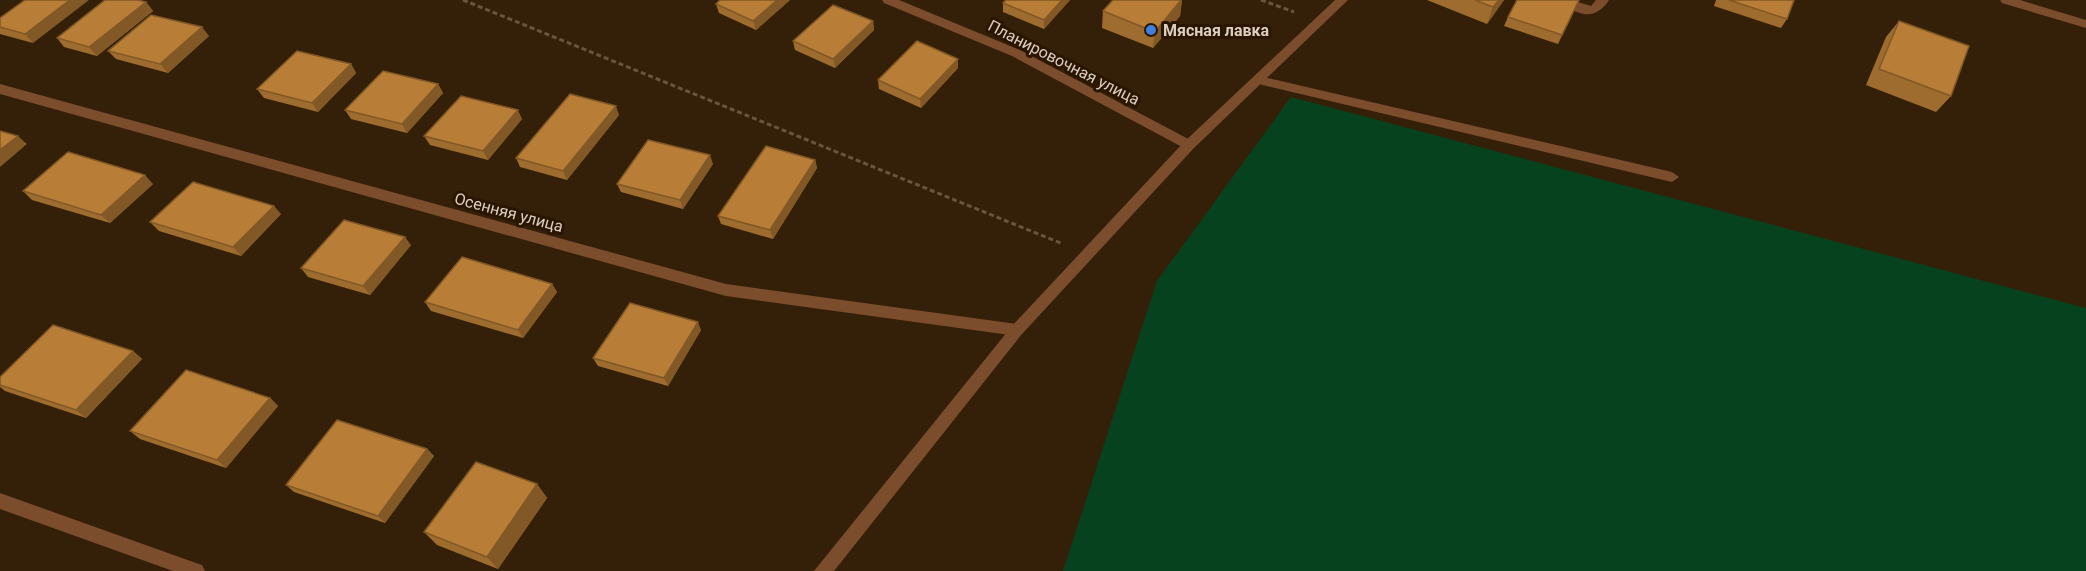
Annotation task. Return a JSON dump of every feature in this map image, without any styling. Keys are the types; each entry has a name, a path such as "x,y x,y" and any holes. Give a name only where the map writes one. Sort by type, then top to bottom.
{"street":[{"name":"Планировочная улица","path":"888,0 1016,53 1189,145"},
{"path":"823,571 1017,330 1189,145 1342,0"},
{"path":"1558,0 1592,11 1603,0"},
{"path":"2006,0 2086,24"},
{"path":"1259,80 1672,177"},
{"name":"Осенняя улица","path":"0,89 726,290 1017,330"},
{"path":"0,501 196,571"}],"path":[{"path":"463,0 1088,254"},
{"path":"1262,0 1320,22"}],"green space":[{"path":"1291,97 2086,308 2086,571 1063,571 1157,281"}],"building":[{"path":"25,0 70,0 25,34 0,27 0,18"},
{"path":"105,0 146,2 89,47 57,38"},
{"path":"720,0 777,0 753,21 716,4"},
{"path":"1006,0 1062,0 1044,20 1003,3"},
{"path":"1113,0 1181,0 1155,32 1103,11"},
{"path":"1475,0 1499,0 1493,7"},
{"path":"1517,0 1579,0 1562,35 1508,17"},
{"path":"1729,0 1794,0 1787,19"},
{"path":"833,5 873,21 833,59 793,41"},
{"path":"151,15 202,27 160,64 108,51"},
{"path":"1899,21 1969,46 1951,96 1879,69"},
{"path":"917,41 958,59 920,99 878,80"},
{"path":"297,51 351,64 312,103 257,89"},
{"path":"383,71 438,84 402,124 345,110"},
{"path":"570,94 616,106 563,171 516,158"},
{"path":"461,96 518,110 483,151 424,136"},
{"path":"0,131 18,136 0,150"},
{"path":"648,140 710,155 680,200 617,184"},
{"path":"766,146 815,160 770,230 718,216"},
{"path":"68,152 145,175 101,215 23,191"},
{"path":"193,182 274,206 233,247 150,222"},
{"path":"344,220 405,237 363,286 301,268"},
{"path":"462,257 552,284 518,330 425,302"},
{"path":"630,303 698,322 664,378 593,358"},
{"path":"53,325 133,351 76,410 0,385 0,377"},
{"path":"186,370 270,398 217,460 130,431"},
{"path":"337,420 427,449 378,516 286,485"},
{"path":"476,462 537,484 487,557 424,532"}],"place":[{"name":"Мясная лавка","path":"1151,30"}]}
